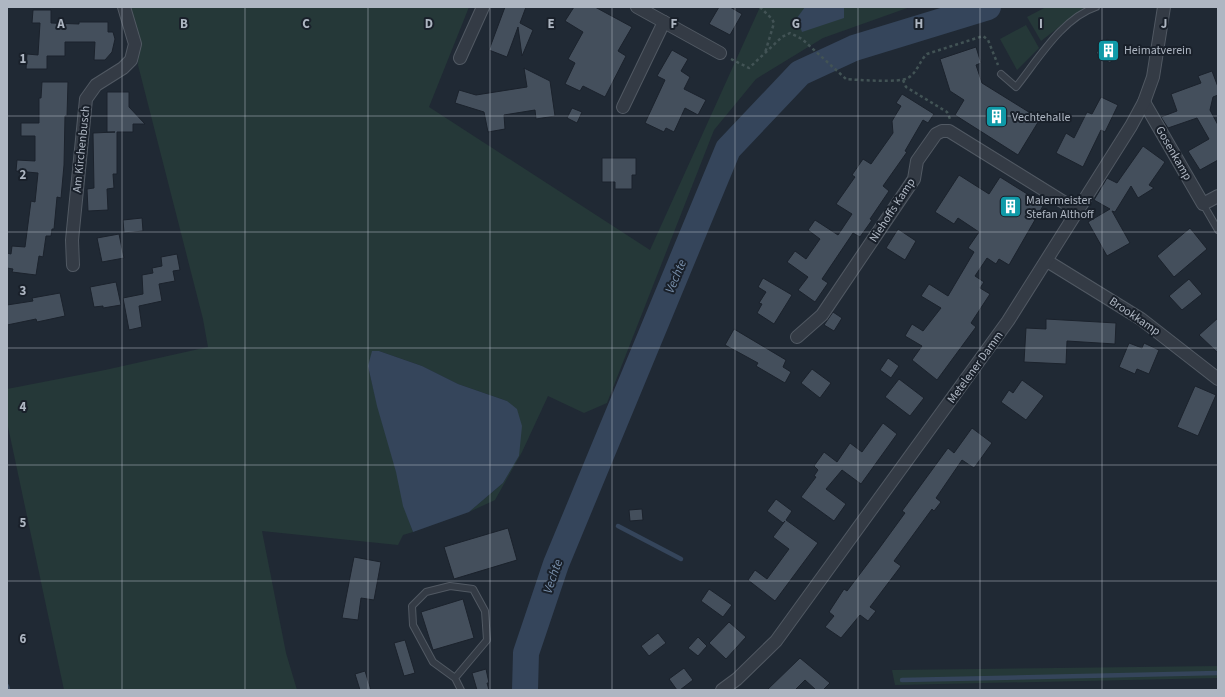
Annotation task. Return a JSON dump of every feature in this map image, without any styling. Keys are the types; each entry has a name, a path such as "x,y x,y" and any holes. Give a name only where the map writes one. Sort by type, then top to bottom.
{"street":[{"name":"Am Kirchenbusch","path":"73,265 72,240 86,99 96,85 122,68 130,60 134,44 124,7"},
{"path":"460,58 483,7"},
{"path":"637,7 720,53"},
{"name":"Metelener Damm","path":"722,690 737,680 776,640 1008,321 1047,261 1131,126 1144,102 1153,76 1164,7"},
{"path":"623,107 664,22"},
{"name":"Gosenkamp","path":"1144,102 1203,204"},
{"name":"Niehoffs Kamp","path":"797,337 822,315 914,179 917,162 936,134 942,130 949,131 1078,211"},
{"path":"1203,204 1218,196"},
{"name":"Brookkamp","path":"1047,261 1141,319 1218,379"}],"lane":[{"path":"1001,74 1016,88 1061,31 1073,20 1096,7"},
{"name":"Gosenkamp","path":"1203,204 1218,230"},
{"path":"455,678 487,640 485,611 473,588 450,586 426,592 412,606 413,625 433,662 455,678 461,690"}],"path":[{"path":"760,7 772,18 774,23 765,53"},
{"path":"720,53 749,68 782,38 790,33 802,39 846,79 903,80 912,75 927,54 983,36 988,40 1001,74"},
{"path":"903,80 906,86 947,112"}],"shaded area":[{"path":"131,7 469,7 429,107 650,250 760,7 910,7 823,38 756,79 714,130 607,403 584,413 548,396 522,452 495,500 469,512 503,483 519,456 507,401 458,384 422,366 379,351 368,366 405,508 413,532 403,535 398,545 262,531 286,653 297,690 64,690 7,422 7,389 105,370 208,347 203,319 138,65 139,43"},
{"path":"1046,7 1085,7 1041,41 1027,17"},
{"path":"1026,25 1039,48 1017,70 1000,39"},
{"path":"1218,666 1218,678 895,685 892,670"}],"water":[{"path":"805,7 844,7 844,18 802,32 797,18"},
{"path":"372,351 379,351 422,366 458,384 507,401 517,409 522,426 519,456 503,483 469,512 413,532 403,506 396,472 377,406 368,366"}],"building":[{"path":"505,7 526,7 520,23 533,30 522,56 518,27 507,57 489,50"},
{"path":"574,7 595,7 632,27 618,51 626,56 605,97 583,86 580,91 565,84 575,63 568,59 583,32 565,21"},
{"path":"719,7 730,7 742,14 730,35 709,24"},
{"path":"33,10 51,10 51,23 79,24 79,22 108,22 108,32 113,32 115,39 112,52 105,60 94,60 95,42 65,42 65,56 47,56 47,69 26,69 27,54 38,55 40,23 32,23"},
{"name":"Heimatverein","path":"1107,39 1120,48 1110,63 1096,53"},
{"name":"Vechtehalle","path":"976,47 981,63 976,65 982,83 1040,119 1018,155 955,115 964,100 950,91 940,59"},
{"path":"672,50 688,59 681,71 690,77 684,89 706,100 698,115 685,108 674,132 666,128 664,132 645,123 665,80 657,76"},
{"path":"524,68 550,81 555,116 536,119 535,110 504,115 505,129 488,132 484,112 455,103 459,90 476,95 527,87"},
{"path":"1212,71 1218,87 1218,95 1213,97 1210,110 1218,125 1218,160 1200,170 1188,151 1209,139 1197,118 1168,128 1161,117 1177,111 1171,94 1201,83 1198,76"},
{"path":"42,82 68,82 67,116 65,116 64,165 61,198 57,197 54,229 52,229 51,236 46,236 43,257 39,256 36,275 12,272 13,269 7,268 7,253 11,254 12,246 25,247 31,201 35,202 38,173 16,171 17,160 35,161 35,136 21,136 21,123 39,123 39,98 41,98"},
{"path":"107,92 129,92 129,107 145,124 133,124 133,132 117,132 117,174 113,174 114,188 107,189 108,210 88,211 87,189 94,188 93,133 115,132 107,132"},
{"path":"902,94 934,114 928,123 923,120 905,151 907,152 883,186 889,191 870,219 872,220 860,237 853,233 822,279 828,283 815,302 798,290 808,277 787,262 795,251 806,259 820,239 808,230 815,220 838,235 852,214 836,204 855,177 852,175 863,159 871,164 893,133 892,121 901,106 896,103"},
{"path":"1101,97 1118,105 1105,132 1101,130 1083,167 1056,153 1066,133 1074,138 1087,112 1092,114"},
{"path":"572,108 582,112 577,123 567,118"},
{"path":"1143,146 1165,162 1149,185 1154,188 1138,198 1131,186 1115,212 1112,211 1130,243 1107,256 1088,222 1110,209 1094,200 1107,178 1117,183"},
{"path":"602,158 636,158 636,175 632,175 632,189 615,189 615,182 602,182"},
{"path":"959,175 989,194 1000,177 1032,197 1031,199 1043,206 1009,265 999,259 996,264 987,258 975,276 984,282 980,288 990,294 971,323 976,327 937,380 912,360 922,346 905,336 912,324 923,331 941,308 921,296 929,284 948,296 974,252 968,248 979,232 958,218 954,224 935,212"},
{"path":"142,218 143,231 124,233 123,220"},
{"path":"1190,228 1207,249 1174,277 1157,256"},
{"path":"898,229 916,241 905,260 886,248"},
{"path":"119,234 124,258 102,262 97,238"},
{"path":"177,254 180,270 173,271 175,281 159,284 162,301 139,306 142,327 129,330 123,298 143,294 142,275 153,273 152,268 162,266 161,257"},
{"path":"763,278 792,295 774,324 757,313 762,304 759,303 766,292 758,287"},
{"path":"1189,279 1202,294 1182,310 1169,296"},
{"path":"116,282 121,305 103,308 103,306 94,307 90,287"},
{"path":"60,293 65,316 37,322 36,319 7,325 7,305 33,301 32,298"},
{"path":"833,312 842,318 834,331 824,325"},
{"path":"1218,318 1218,353 1199,335"},
{"path":"1046,319 1116,323 1115,344 1067,341 1066,364 1024,362 1026,328 1046,329"},
{"path":"734,329 786,360 783,367 791,372 785,383 756,366 758,363 725,345"},
{"path":"1129,343 1142,348 1144,343 1159,350 1149,374 1137,369 1135,374 1119,367"},
{"path":"888,358 899,366 891,378 880,370"},
{"path":"812,369 831,383 820,398 801,383"},
{"path":"899,379 924,398 910,416 885,397"},
{"path":"1022,380 1044,396 1026,420 1001,402 1009,390 1013,393"},
{"path":"1195,386 1216,395 1198,436 1177,427"},
{"path":"883,423 897,434 861,484 842,470 826,489 846,504 834,521 801,497 816,477 814,476 818,470 814,466 824,452 837,462 850,443 862,452"},
{"path":"972,428 992,443 974,468 962,460 936,498 941,502 934,511 932,509 894,561 901,566 870,607 876,611 868,621 860,615 841,638 825,627 834,616 829,612 844,589 847,591 905,513 902,511 948,448 954,453"},
{"path":"776,499 792,511 786,520 818,543 775,601 748,580 755,570 767,579 789,549 773,537 785,521 783,523 767,511"},
{"path":"642,509 643,520 630,521 629,510"},
{"path":"508,528 517,560 454,579 444,547"},
{"path":"354,557 381,562 374,600 361,598 358,620 342,618"},
{"path":"709,589 732,605 723,617 701,601"},
{"path":"463,599 474,638 433,650 421,612"},
{"path":"729,622 746,637 726,659 709,643"},
{"path":"658,633 666,643 649,656 641,646"},
{"path":"698,637 707,646 698,656 688,648"},
{"path":"405,640 415,673 404,676 394,643"},
{"path":"800,658 830,683 823,690 816,690 805,680 795,690 767,690"},
{"path":"684,668 693,680 680,690 677,690 669,679"},
{"path":"486,669 489,690 477,690 472,673"},
{"path":"365,671 371,690 360,690 355,674"}],"waterway":[{"name":"Vechte","path":"525,690 526,653 556,564 728,149 800,73 854,48 988,7"},
{"path":"618,526 681,559"},
{"path":"902,680 1218,673"},
{"path":"7,686 8,690"}],"place":[{"name":"Heimatverein","path":"1108,50"},
{"name":"Vechtehalle","path":"997,117"},
{"name":"Malermeister Stefan Althoff","path":"1011,207"}]}
